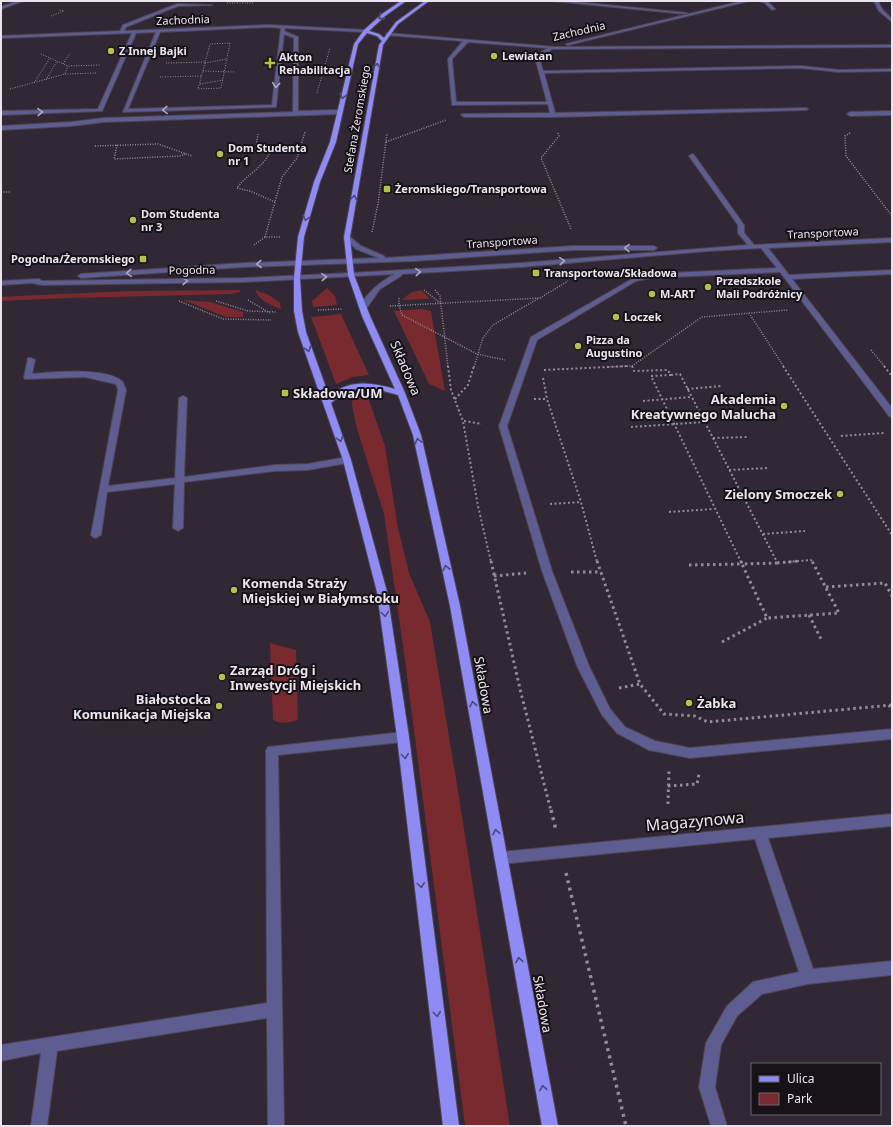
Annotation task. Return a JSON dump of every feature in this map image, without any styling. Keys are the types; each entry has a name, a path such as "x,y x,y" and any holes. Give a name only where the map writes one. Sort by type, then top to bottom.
{"main road":[{"name":"Stefana Żeromskiego","path":"297,278 301,237 317,182 333,142 356,44 365,32 383,14 404,1"},
{"name":"Stefana Żeromskiego","path":"349,261 347,237 379,53 387,34 397,23 427,1"},
{"path":"365,32 378,35 384,40"},
{"name":"Składowa","path":"349,261 351,275 363,307 401,393 417,435 453,598 550,1126"},
{"path":"297,278 298,311 302,332 347,460 382,592 403,737 451,1126"},
{"path":"327,402 339,391 355,385 374,386 401,393"}],"street":[{"path":"1,8 21,1"},
{"path":"556,1 690,14"},
{"name":"Zachodnia","path":"387,34 551,48 747,1"},
{"path":"761,1 766,2 773,9"},
{"path":"876,1 880,10 892,21"},
{"path":"122,32 124,26 177,5 210,5"},
{"path":"718,8 738,8"},
{"path":"295,27 300,22"},
{"path":"159,30 125,111 274,106 282,32 284,26"},
{"name":"Zachodnia","path":"1,37 284,26 365,32"},
{"path":"1,113 100,110 135,31"},
{"path":"282,32 296,37 295,113"},
{"path":"466,41 450,59 454,104 550,103"},
{"path":"553,115 538,61 543,54 551,48 892,46"},
{"path":"542,72 801,67 839,71 892,70"},
{"path":"464,115 553,115 806,110"},
{"path":"1,128 71,124 104,120 339,112"},
{"path":"850,114 892,113"},
{"path":"692,156 741,225 741,233 752,246"},
{"path":"347,237 354,245 366,252 383,257 402,259"},
{"name":"Transportowa","path":"351,275 528,264 752,246 892,240"},
{"path":"763,246 892,412"},
{"name":"Transportowa","path":"298,263 402,259 573,248 708,249"},
{"name":"Pogodna","path":"1,283 34,282 62,278 244,265 298,263"},
{"path":"363,307 370,295 378,286 390,278 405,272"},
{"path":"892,272 650,276 634,280 534,339 503,426 547,571 583,666 606,712 621,730 653,746 690,753 892,734"},
{"name":"Pogodna","path":"34,282 82,283 297,278 351,275"},
{"path":"31,360 28,376 86,373 104,376 119,382 122,390 96,536"},
{"path":"178,528 183,398"},
{"path":"103,490 275,468 308,467 347,460"},
{"path":"276,1126 272,751 403,737"},
{"name":"Magazynowa","path":"501,858 892,820"},
{"path":"759,832 808,977"},
{"path":"719,1126 707,1088 714,1043 732,1011 758,987 808,977 892,968"},
{"path":"1,1053 274,1009"},
{"path":"39,1126 50,1044"}],"path":[{"path":"230,43 227,59 221,88 198,89 210,44 230,43"},
{"path":"63,64 72,50"},
{"path":"39,54 68,66 120,64"},
{"path":"33,83 50,58"},
{"path":"145,63 205,62 227,59"},
{"path":"46,80 57,61"},
{"path":"65,74 68,66"},
{"path":"203,71 235,72"},
{"path":"10,89 65,74 117,72"},
{"path":"139,78 202,76"},
{"path":"200,84 223,80"},
{"path":"386,142 436,122 470,115"},
{"path":"553,115 559,136 541,158 572,231"},
{"path":"372,237 388,128"},
{"path":"259,129 255,152 270,152 268,158 256,172 241,180 237,188 250,191 275,202"},
{"path":"856,133 845,136 846,156 892,216"},
{"path":"95,146 158,144 192,156"},
{"path":"117,145 114,159 180,156 187,154"},
{"path":"1,192 11,192"},
{"path":"455,399 469,384 480,341 493,325 570,280"},
{"path":"540,298 441,303 451,390 463,421 479,513 626,1126"},
{"path":"178,301 223,319 271,320"},
{"path":"399,305 402,315 477,354 525,364 537,370 632,366 702,318 788,310 792,315"},
{"path":"749,313 892,535"},
{"path":"544,364 541,370 547,399 581,502 600,572 640,684 664,714 695,716 708,722 891,705 892,710"},
{"path":"632,366 634,371 668,370 671,375"},
{"path":"767,618 651,376 680,374 778,562"},
{"path":"688,389 722,386"},
{"path":"642,401 692,397"},
{"path":"631,427 705,422"},
{"path":"841,436 885,433"},
{"path":"713,438 749,437"},
{"path":"730,470 768,468"},
{"path":"527,506 581,502"},
{"path":"669,512 714,509"},
{"path":"763,534 805,531"},
{"path":"689,565 811,560 839,613 767,618 722,642"},
{"path":"826,588 885,583 892,596"},
{"path":"809,615 822,641"},
{"path":"668,775 668,804"}],"green space":[{"path":"327,288 335,296 337,305 313,307 312,301"},
{"path":"240,290 240,292 232,294 1,301 1,297 17,296 131,291"},
{"path":"255,290 269,295 280,303 281,309 262,300"},
{"path":"421,290 430,299 402,300 410,293"},
{"path":"183,300 210,302 243,312 243,317 226,317"},
{"path":"422,309 431,311 445,391 429,384 394,311"},
{"path":"341,314 369,375 353,377 336,384 311,317"},
{"path":"362,394 368,397 385,446 398,528 409,573 430,622 460,803 510,1126 465,1126 404,653 384,514 357,429 352,405 353,396"},
{"path":"270,643 296,650 298,720 282,723 273,720"}],"place":[{"name":"Z Innej Bajki","path":"111,51"},
{"name":"Lewiatan","path":"494,56"},
{"name":"Akton Rehabilitacja","path":"270,63"},
{"name":"Dom Studenta nr 1","path":"220,154"},
{"name":"Żeromskiego/Transportowa","path":"387,189"},
{"name":"Dom Studenta nr 3","path":"133,220"},
{"name":"Pogodna/Żeromskiego","path":"143,259"},
{"name":"Transportowa/Składowa","path":"536,273"},
{"name":"Przedszkole Mali Podróżnicy","path":"708,287"},
{"name":"M-ART","path":"652,294"},
{"name":"Loczek","path":"616,317"},
{"name":"Pizza da Augustino","path":"578,346"},
{"name":"Składowa/UM","path":"285,393"},
{"name":"Akademia Kreatywnego Malucha","path":"784,406"},
{"name":"Zielony Smoczek","path":"840,494"},
{"name":"Komenda Straży Miejskiej w Białymstoku","path":"234,590"},
{"name":"Zarząd Dróg i Inwestycji Miejskich","path":"222,677"},
{"name":"Żabka","path":"689,703"},
{"name":"Białostocka Komunikacja Miejska","path":"219,706"}]}
